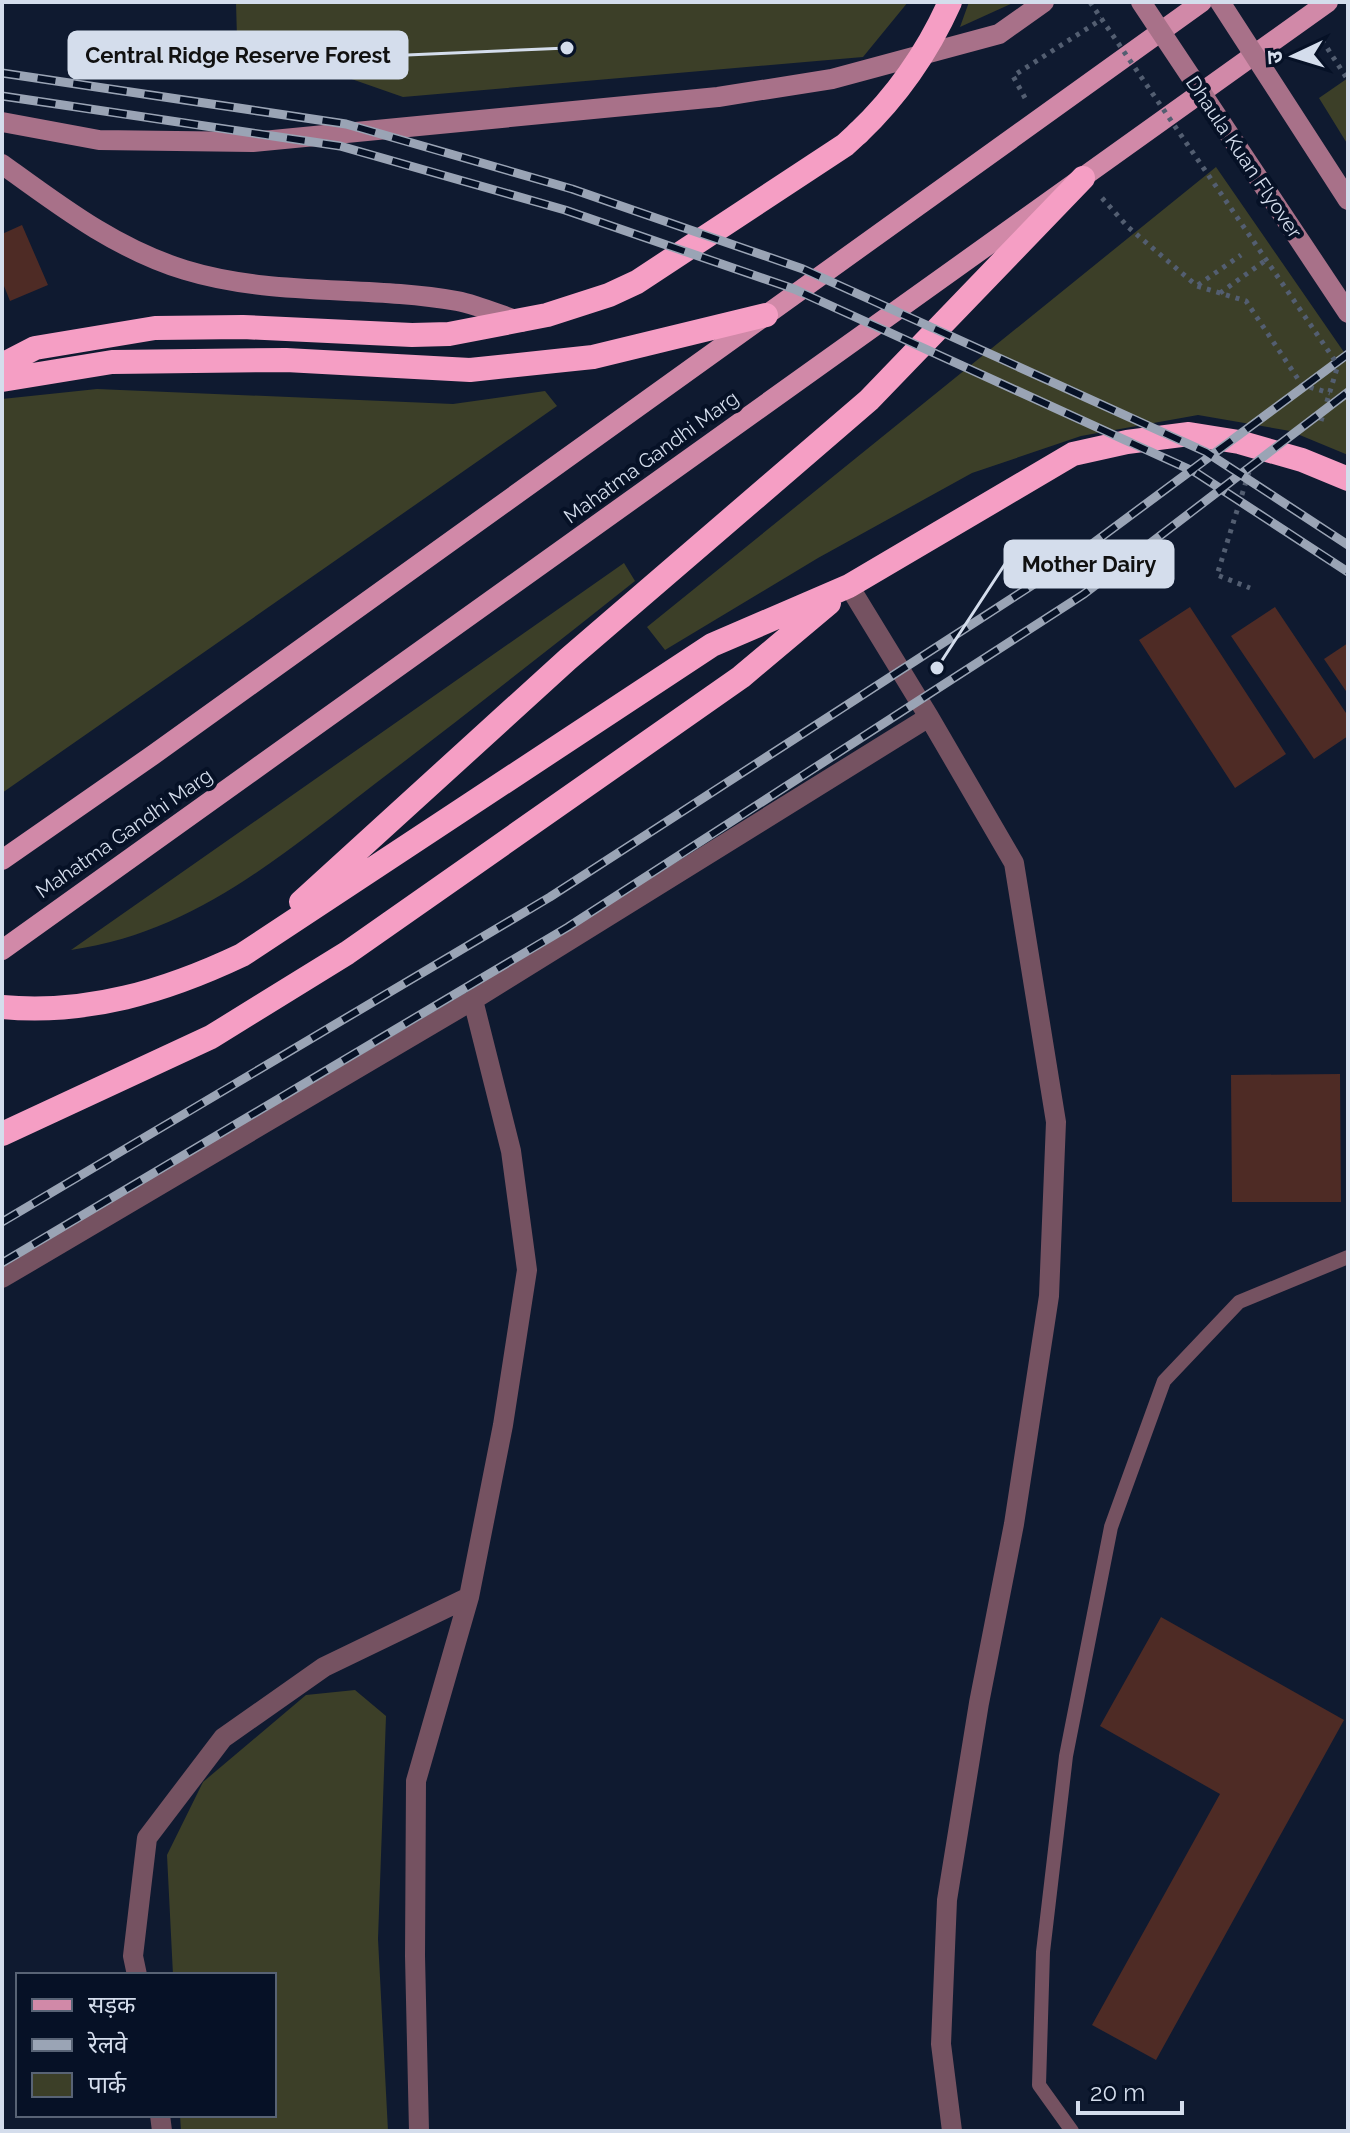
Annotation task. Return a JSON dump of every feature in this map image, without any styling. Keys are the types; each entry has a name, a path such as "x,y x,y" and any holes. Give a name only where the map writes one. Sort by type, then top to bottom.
{"highway":[{"path":"2,365 35,348 155,328 243,327 449,334 521,322 609,295 637,282 845,145 890,99 918,61 950,2"},
{"path":"242,955 568,659 869,400 1083,178"},
{"path":"2,380 112,362 286,360 470,370 593,357 766,315"},
{"path":"2,1007 35,1010 75,1007 137,995 196,977 242,955 712,645 849,586 1073,454 1127,442 1189,434 1257,447 1302,460 1348,479"},
{"path":"2,1134 211,1037 347,953 741,677 849,586"}],"main road":[{"path":"2,122 99,140 253,142 718,97 832,79 999,34 1044,2"},
{"name":"Dhaula Kuan Flyover","path":"1141,2 1348,313"},
{"path":"2,860 166,746 1202,2"},
{"path":"1220,2 1348,200"},
{"name":"Mahatma Gandhi Marg","path":"2,950 1328,2"},
{"path":"2,164 108,238 186,271 257,284 458,301 521,322"}],"street":[{"path":"849,586 1014,863 1056,1122 1049,1296 1014,1524 979,1703 947,1900 941,2044 952,2131"},
{"path":"2,1278 473,1000 929,717"},
{"path":"419,2131 415,1956 416,1781 469,1597 503,1425 527,1270 511,1151 473,1000"},
{"path":"137,1973 133,1956 147,1838 223,1738 324,1667 469,1597"}],"lane":[{"path":"1072,2131 1039,2085 1043,1952 1066,1756 1111,1527 1164,1381 1239,1302 1348,1257"}],"path":[{"path":"1090,2 1338,365 1321,421"},
{"path":"1307,17 1348,80"},
{"path":"1013,76 1102,19"},
{"path":"1083,178 1128,227 1197,286 1246,301 1302,385 1330,393"},
{"path":"1197,286 1241,255"},
{"path":"1219,293 1266,260"},
{"path":"1250,588 1217,575 1257,447"}],"green space":[{"path":"236,2 908,2 863,57 403,97 237,39"},
{"path":"969,2 1015,2 960,27"},
{"path":"1348,78 1348,145 1319,98"},
{"path":"1216,167 1348,358 1348,455 1290,431 1198,415 1081,436 972,473 818,558 665,650 647,627"},
{"path":"97,389 453,404 545,391 557,406 2,793 2,399"},
{"path":"624,563 635,581 270,863 196,909 157,927 115,941 71,950"},
{"path":"355,1690 386,1716 378,1939 388,2131 181,2131 180,2117 276,2117 276,1973 173,1973 167,1855 203,1782 306,1695"}],"building":[{"path":"22,225 48,285 10,301 2,281 2,234"},
{"path":"1190,607 1286,754 1235,788 1139,640"},
{"path":"1275,607 1348,716 1348,736 1314,759 1231,636"},
{"path":"1348,643 1348,694 1324,659"},
{"path":"1340,1074 1341,1202 1232,1202 1231,1075"},
{"path":"1161,1617 1344,1720 1156,2060 1092,2025 1220,1794 1100,1726"}],"railway":[{"path":"2,73 346,124 572,189 803,269 1206,452 1348,545"},
{"path":"2,96 340,146 565,210 794,289 1195,472 1348,572"},
{"path":"2,1222 550,897 1065,564 1348,354"},
{"path":"2,1263 568,927 1084,594 1348,392"}],"place":[{"name":"Central Ridge Reserve Forest","path":"567,48"},
{"name":"Mother Dairy","path":"937,668"}]}
